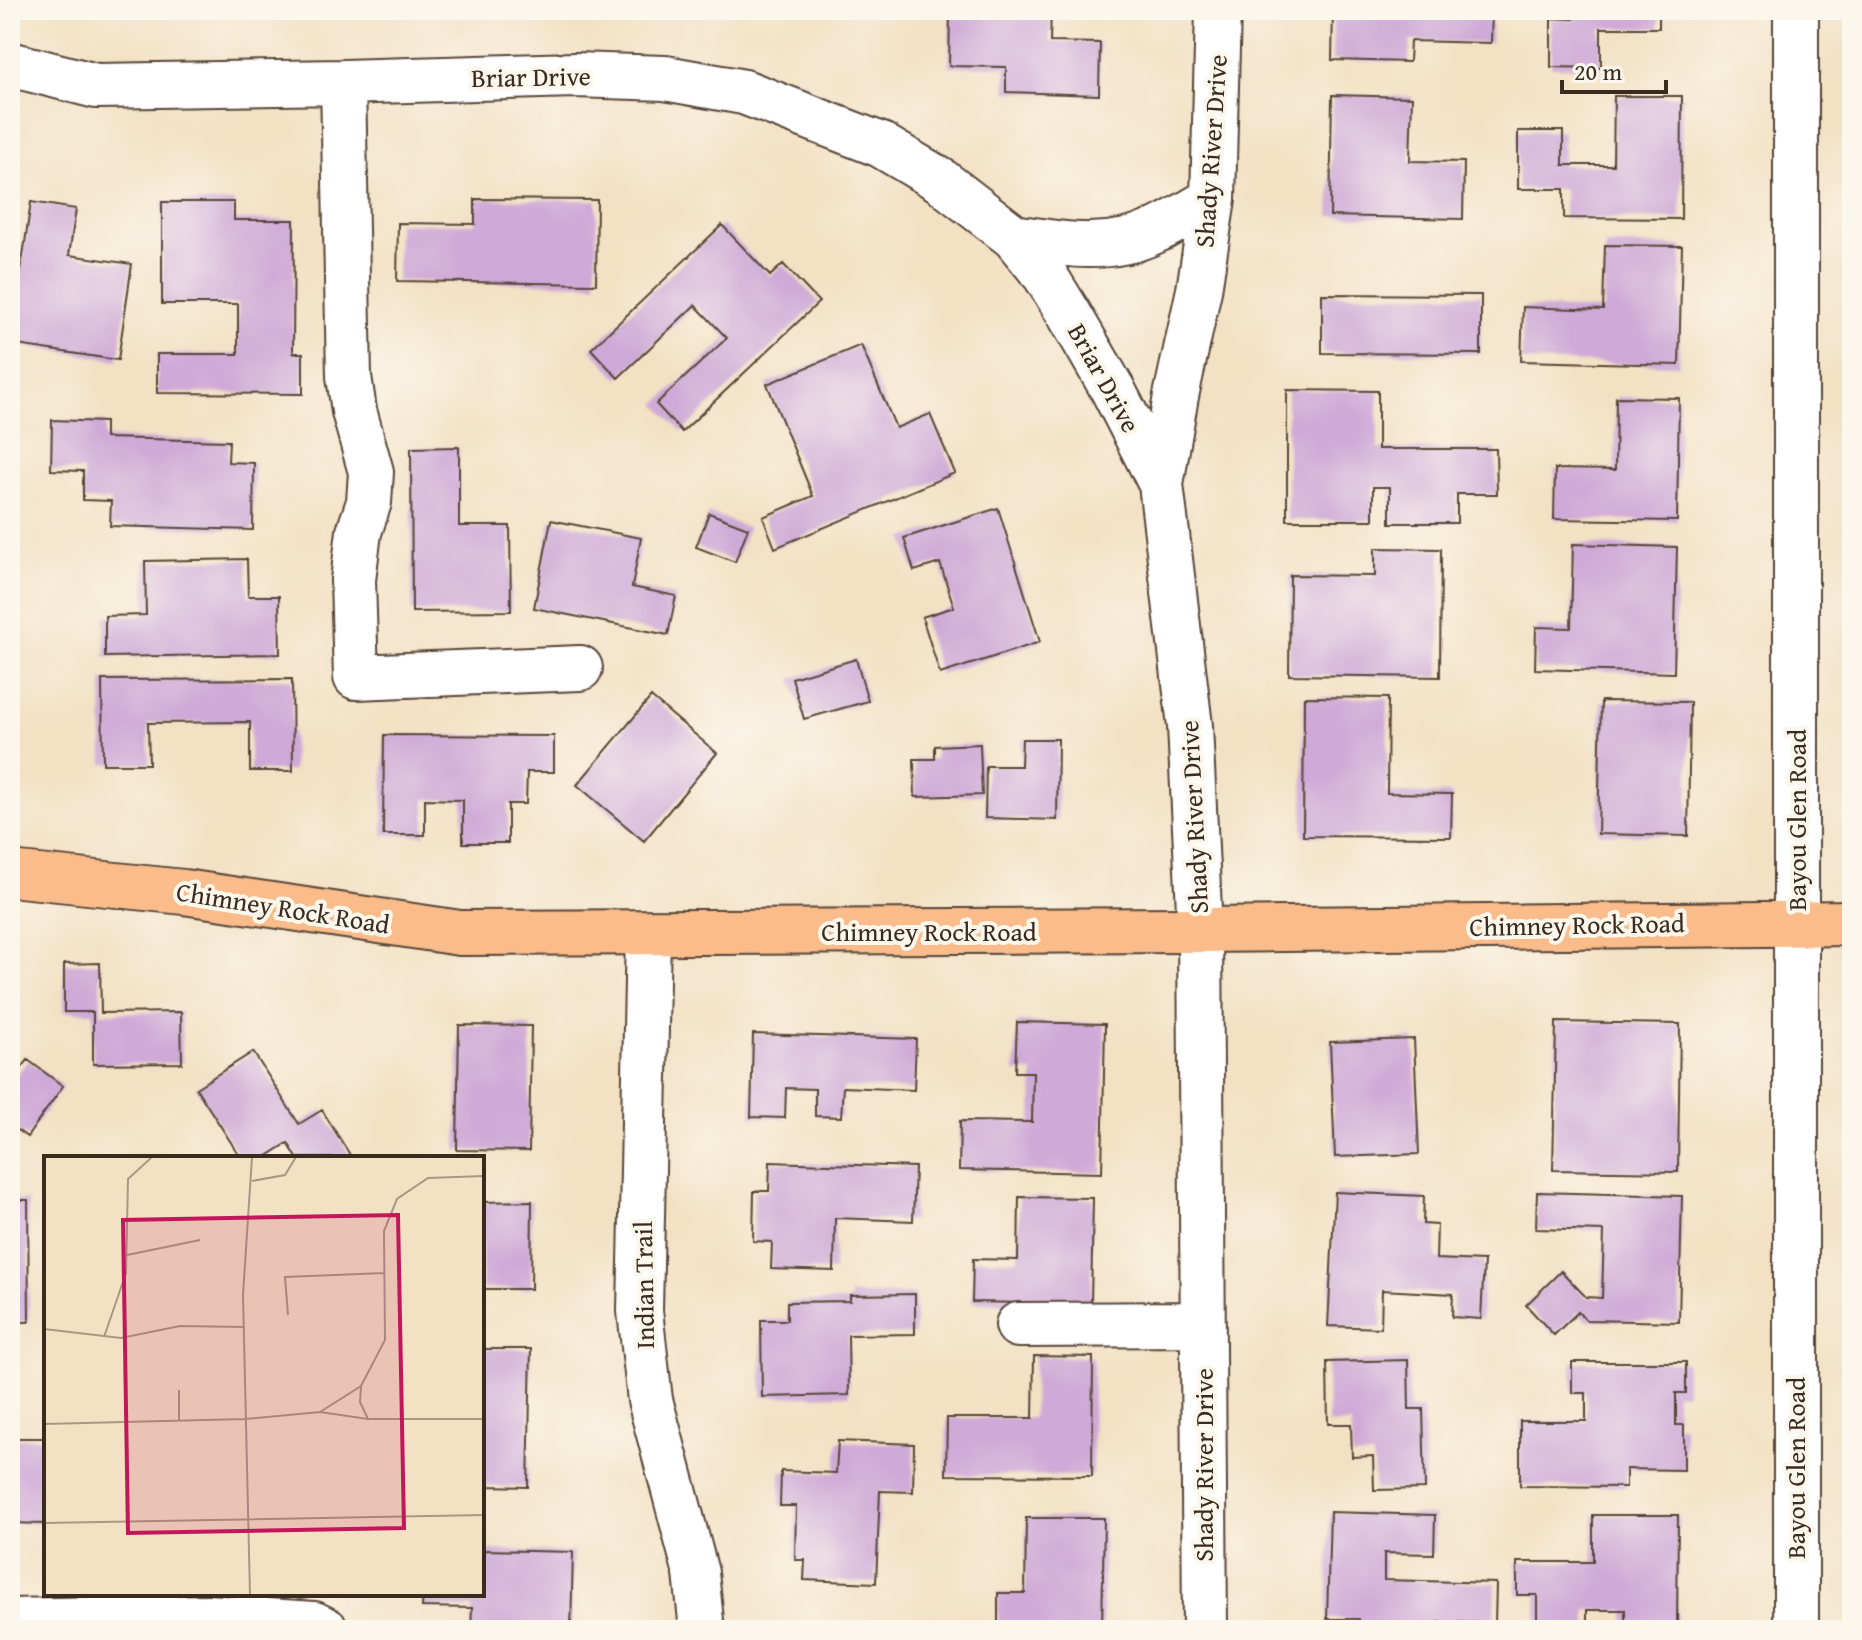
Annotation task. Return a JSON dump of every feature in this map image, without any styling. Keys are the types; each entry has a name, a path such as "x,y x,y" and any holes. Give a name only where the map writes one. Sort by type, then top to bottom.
{"main road":[{"name":"Chimney Rock Road","path":"10,874 184,892 460,933 1852,923"}],"street":[{"name":"Shady River Drive","path":"1205,1630 1200,930 1190,726 1161,484 1199,290 1213,199 1218,10"},
{"name":"Bayou Glen Road","path":"1796,10 1796,1630"},
{"name":"Briar Drive","path":"10,64 96,86 575,75 665,78 744,92 881,145 940,180 1014,237 1045,275 1076,325 1161,484"},
{"path":"343,82 349,376 354,411 371,472 369,502 359,532 353,580 356,677 580,668"},
{"name":"Briar Drive","path":"1014,237 1072,246 1110,245 1151,234 1213,199"},
{"name":"Indian Trail","path":"648,934 640,1311 650,1400 696,1573 702,1630"},
{"path":"1018,1325 1203,1324"},
{"path":"10,1621 204,1606 314,1624 326,1630"}],"building":[{"path":"950,10 1051,10 1050,42 1100,43 1099,95 1006,92 1006,67 949,66"},
{"path":"1333,10 1492,10 1491,43 1410,41 1409,62 1332,60"},
{"path":"1574,10 1659,10 1659,28 1601,28 1601,68 1551,67 1551,18 1574,19"},
{"path":"1332,95 1412,97 1410,161 1464,162 1463,219 1330,216"},
{"path":"1614,96 1682,96 1681,219 1564,218 1564,189 1518,189 1518,131 1563,131 1563,165 1613,165"},
{"path":"475,199 597,200 596,284 397,281 398,223 475,224"},
{"path":"31,202 76,209 69,255 132,264 118,360 10,344"},
{"path":"162,202 234,202 234,220 294,220 293,353 303,353 303,394 157,393 157,354 238,354 238,304 162,304"},
{"path":"722,225 770,276 783,264 819,302 682,432 656,404 727,338 695,305 618,378 591,349"},
{"path":"1605,245 1682,246 1679,365 1521,361 1523,307 1603,310"},
{"path":"1322,294 1481,295 1481,354 1322,353"},
{"path":"861,345 896,428 930,414 955,473 775,548 763,517 813,496 767,384"},
{"path":"1287,390 1378,391 1378,449 1496,449 1497,494 1457,494 1457,523 1390,523 1390,487 1373,487 1373,520 1287,520"},
{"path":"1616,397 1679,398 1677,521 1554,519 1555,469 1615,470"},
{"path":"52,420 105,422 105,438 229,441 228,462 254,463 253,530 110,526 111,501 83,500 83,471 51,470"},
{"path":"459,447 459,526 510,526 511,611 412,612 411,448"},
{"path":"998,508 1040,642 940,674 922,617 954,607 940,563 914,571 904,538"},
{"path":"709,513 748,528 735,562 696,547"},
{"path":"551,520 641,538 632,587 676,596 668,635 534,608"},
{"path":"1573,544 1677,547 1674,673 1535,669 1536,627 1571,628"},
{"path":"1375,548 1441,549 1440,677 1289,675 1290,575 1375,576"},
{"path":"247,559 248,596 279,596 280,654 105,657 105,616 146,615 145,561"},
{"path":"856,659 868,701 804,719 792,678"},
{"path":"292,679 293,771 250,771 250,722 148,723 149,764 103,764 102,680"},
{"path":"651,697 717,753 644,841 577,785"},
{"path":"1304,697 1388,698 1387,793 1452,794 1451,837 1303,836"},
{"path":"1601,701 1690,702 1688,836 1598,834"},
{"path":"384,735 554,736 554,772 527,772 526,804 508,804 508,843 463,843 463,800 425,799 425,835 383,835"},
{"path":"1022,739 1058,739 1057,820 985,818 986,766 1021,766"},
{"path":"980,744 982,795 915,797 914,759 935,759 935,746"},
{"path":"100,963 101,1013 181,1012 182,1063 93,1064 93,1012 64,1012 64,964"},
{"path":"1017,1022 1105,1024 1102,1173 959,1170 960,1121 1032,1122 1033,1072 1015,1072"},
{"path":"1556,1022 1680,1024 1678,1172 1553,1170"},
{"path":"459,1025 531,1026 529,1151 457,1150"},
{"path":"753,1034 916,1039 914,1090 843,1087 841,1117 815,1116 815,1089 786,1088 785,1118 751,1117"},
{"path":"1414,1039 1419,1154 1335,1157 1330,1042"},
{"path":"253,1052 299,1124 322,1110 350,1155 296,1156 288,1143 267,1156 240,1156 196,1088"},
{"path":"28,1060 63,1086 27,1137 10,1125 10,1083"},
{"path":"770,1162 915,1167 913,1221 835,1218 834,1271 771,1269 772,1242 753,1241 754,1191 769,1191"},
{"path":"1335,1192 1424,1196 1423,1224 1437,1225 1436,1259 1484,1261 1481,1319 1452,1317 1453,1294 1382,1290 1381,1328 1328,1326"},
{"path":"1537,1192 1682,1196 1679,1322 1586,1320 1578,1312 1554,1335 1526,1305 1561,1271 1586,1297 1602,1298 1604,1231 1536,1229"},
{"path":"1019,1197 1093,1198 1091,1304 972,1302 973,1259 1018,1260"},
{"path":"10,1200 28,1200 29,1322 10,1322"},
{"path":"532,1201 531,1289 484,1289 484,1202"},
{"path":"915,1294 915,1334 848,1335 849,1395 762,1397 761,1320 787,1320 787,1302 850,1301 850,1295"},
{"path":"484,1349 531,1349 528,1487 484,1486"},
{"path":"1034,1356 1093,1357 1092,1476 946,1475 947,1418 1033,1418"},
{"path":"1408,1360 1409,1409 1423,1409 1425,1489 1374,1490 1373,1456 1352,1457 1351,1424 1328,1424 1327,1362"},
{"path":"1572,1362 1686,1362 1686,1393 1676,1393 1676,1425 1684,1425 1684,1470 1626,1469 1626,1487 1520,1486 1520,1421 1586,1421 1586,1393 1572,1393"},
{"path":"13,1438 44,1438 44,1524 10,1523"},
{"path":"838,1441 914,1444 913,1492 880,1491 876,1583 804,1580 805,1560 795,1560 796,1506 780,1506 781,1471 836,1473"},
{"path":"1330,1512 1435,1515 1434,1554 1384,1553 1384,1580 1496,1583 1495,1623 1439,1622 1439,1630 1359,1630 1359,1619 1327,1619"},
{"path":"1593,1515 1678,1515 1677,1630 1625,1630 1625,1610 1587,1610 1587,1630 1537,1630 1537,1595 1517,1595 1517,1562 1593,1562"},
{"path":"1026,1518 1104,1518 1102,1630 998,1630 998,1593 1025,1593"},
{"path":"484,1550 573,1552 571,1630 471,1630 472,1608 422,1607 423,1596 484,1596"},
{"path":"824,1623 867,1625 867,1630 824,1630"}]}
